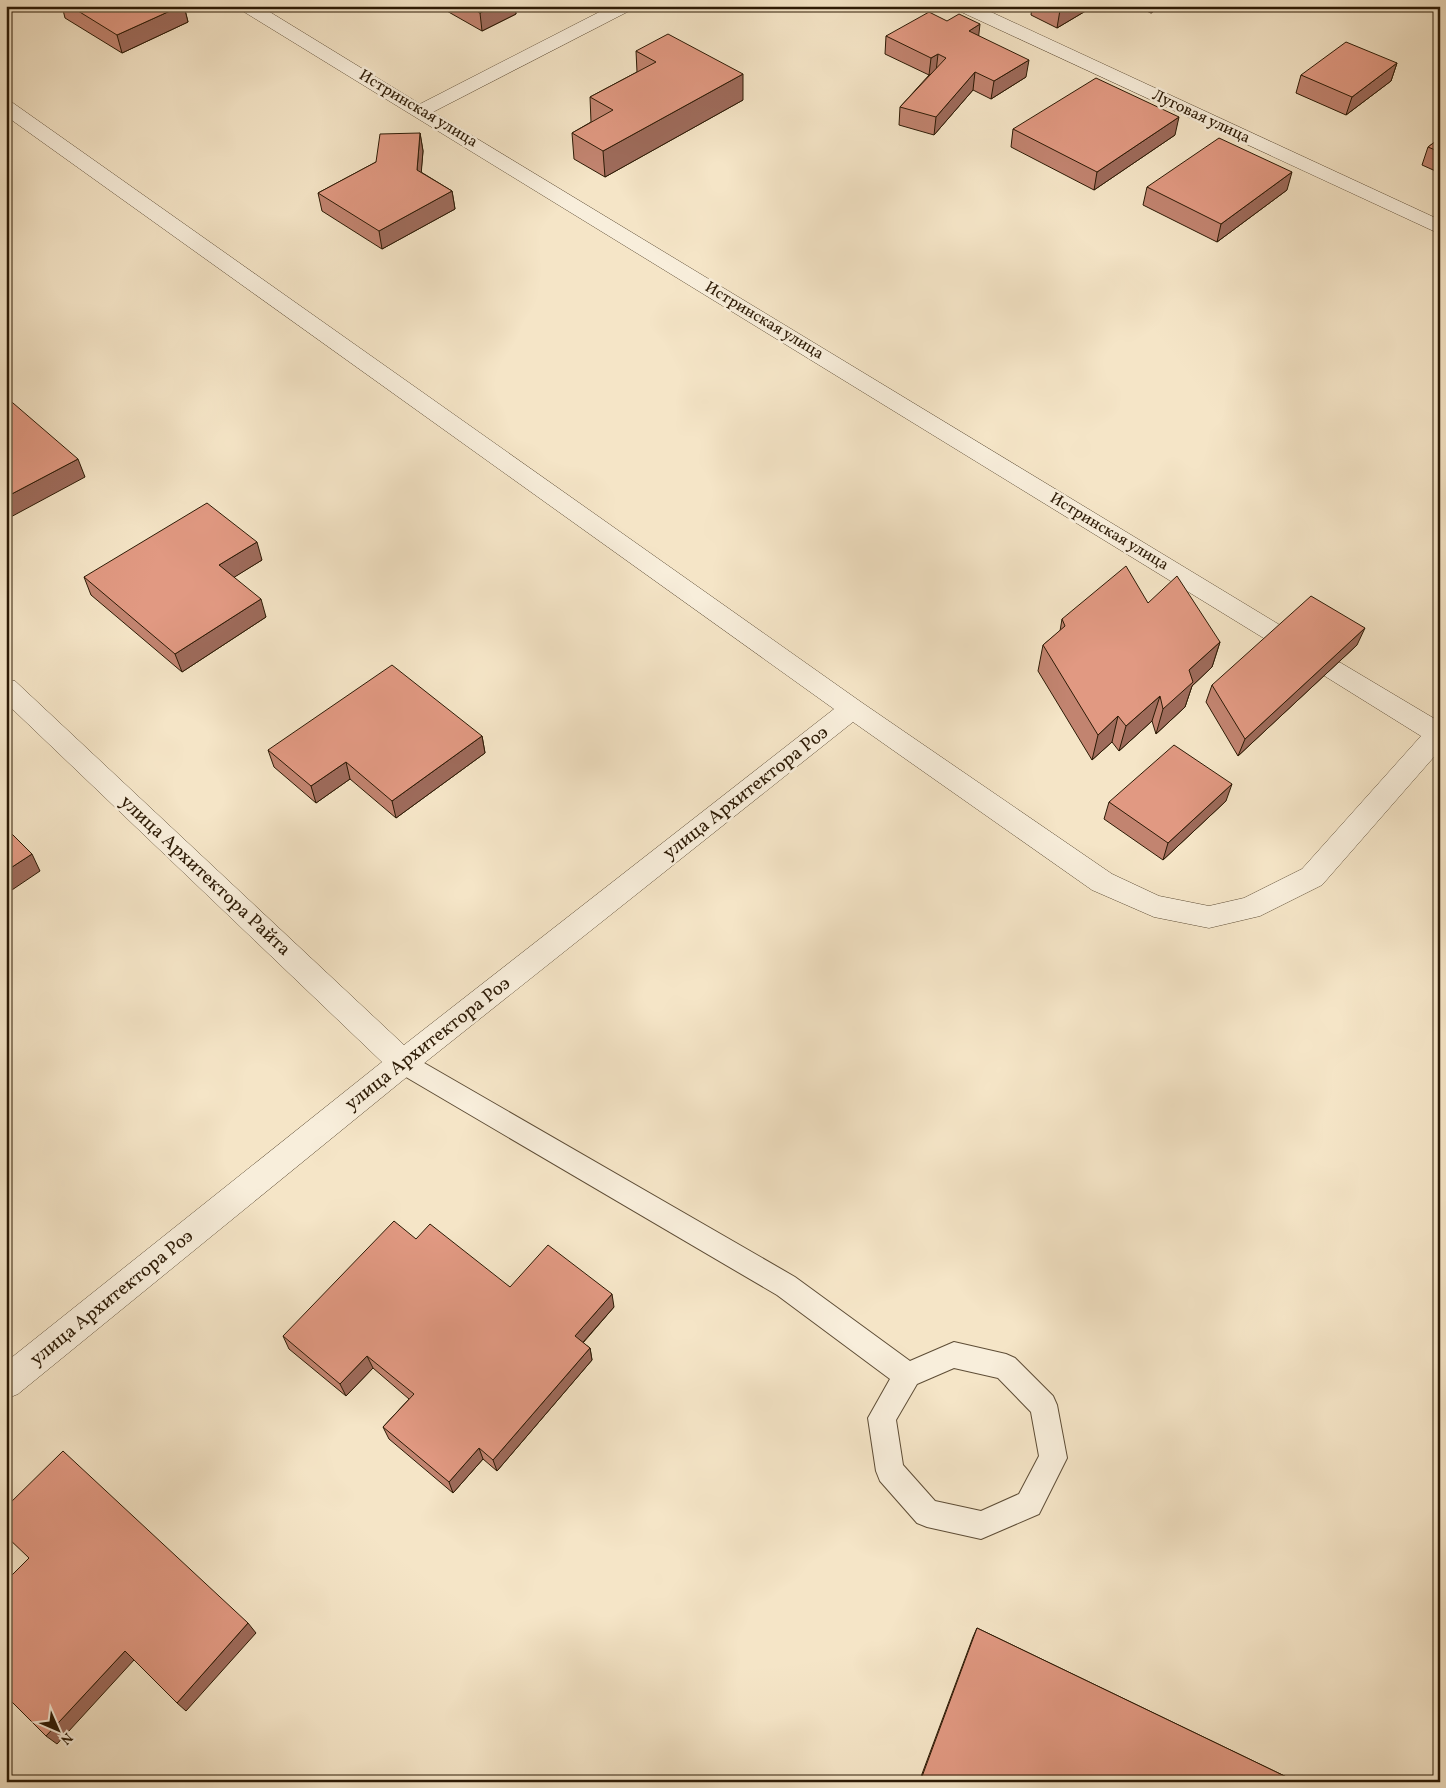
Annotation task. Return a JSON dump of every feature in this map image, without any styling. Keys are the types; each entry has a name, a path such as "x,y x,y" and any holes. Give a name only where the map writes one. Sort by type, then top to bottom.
{"street":[{"name":"Истринская улица","path":"247,6 1279,636"},
{"path":"420,110 625,6"},
{"name":"Луговая улица","path":"963,6 1440,228"},
{"path":"6,107 852,709 1102,882 1154,906 1209,917 1250,908 1312,876 1439,733 1332,669"},
{"name":"улица Архитектора Райта","path":"6,688 403,1063"},
{"name":"улица Архитектора Роэ","path":"6,1383 403,1063 852,709"}],"lane":[{"path":"403,1063 786,1286 907,1374"},
{"path":"954,1355 1006,1367 1043,1405 1053,1458 1029,1504 981,1525 927,1513 890,1471 882,1418 907,1374 954,1355"}],"building":[{"path":"70,6 181,6 117,35"},
{"path":"468,6 493,6 480,13"},
{"path":"1052,6 1067,6 1060,10"},
{"path":"929,12 947,21 959,14 980,24 969,31 1029,60 994,81 975,72 936,117 900,107 946,58 938,54 931,58 886,36"},
{"path":"668,34 743,74 603,151 572,133 613,110 590,97 656,62 636,51"},
{"path":"1346,42 1397,63 1352,97 1301,75"},
{"path":"1096,78 1179,117 1097,172 1013,129"},
{"path":"420,133 417,170 452,191 379,231 318,193 376,162 380,134"},
{"path":"1219,138 1292,172 1221,224 1147,187"},
{"path":"1440,138 1440,152 1428,147"},
{"path":"6,397 78,459 6,497"},
{"path":"207,503 257,542 219,565 261,599 175,654 84,577"},
{"path":"1126,566 1148,603 1177,576 1220,642 1189,670 1193,682 1163,709 1160,696 1126,726 1118,716 1098,735 1043,645 1065,626 1062,619"},
{"path":"1311,596 1365,628 1245,739 1212,685"},
{"path":"392,665 482,736 392,801 346,762 311,786 268,750"},
{"path":"1174,745 1232,784 1168,843 1109,802"},
{"path":"6,828 32,854 6,871"},
{"path":"394,1221 416,1239 430,1224 510,1287 548,1245 612,1294 575,1336 590,1348 493,1460 479,1448 449,1482 383,1427 414,1394 367,1356 340,1384 283,1336"},
{"path":"63,1451 248,1623 177,1703 125,1651 46,1736 6,1696 6,1581 29,1558 6,1536 6,1507"},
{"path":"977,1628 1297,1782 920,1782"}]}
